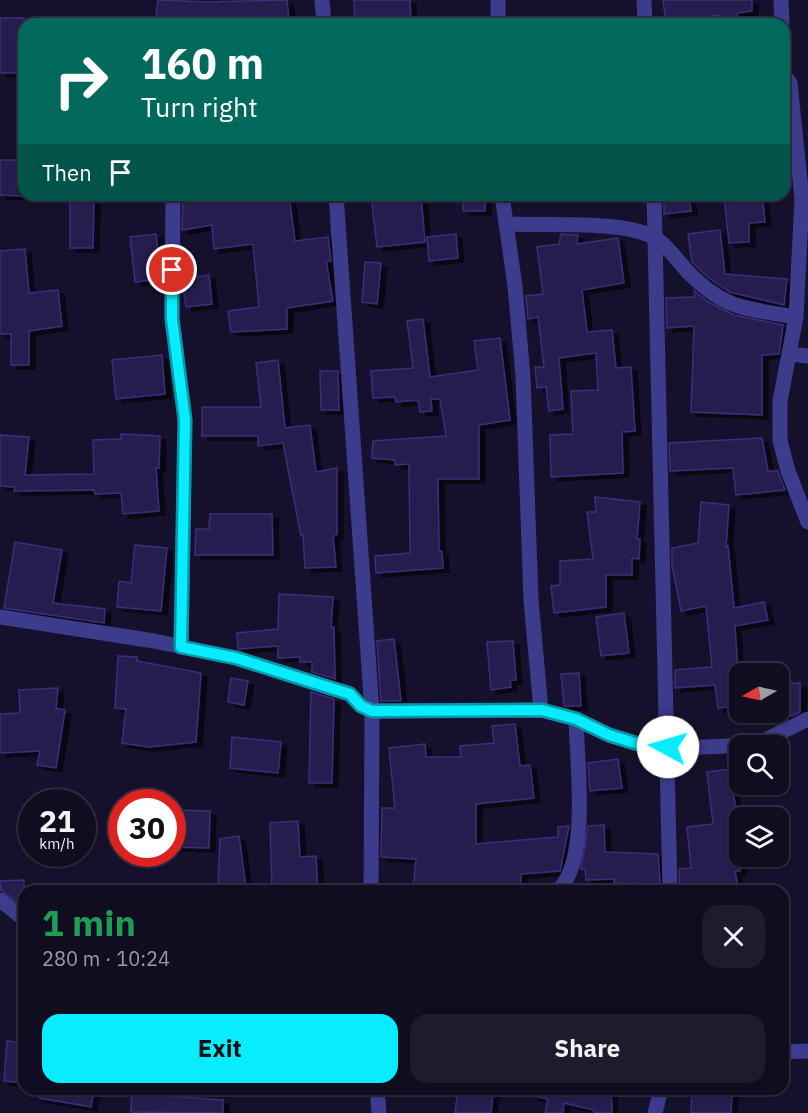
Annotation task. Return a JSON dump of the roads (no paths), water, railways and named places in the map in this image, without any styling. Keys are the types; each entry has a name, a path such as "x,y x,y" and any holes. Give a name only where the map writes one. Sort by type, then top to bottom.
{"street":[{"path":"322,0 324,18"},
{"path":"498,0 498,18"},
{"path":"644,0 645,18"},
{"path":"782,0 782,18"},
{"path":"790,83 805,217 796,317 780,401 780,440 788,471 808,522"},
{"path":"173,201 172,319 185,420 181,647"},
{"path":"336,201 372,711 371,885"},
{"path":"503,201 508,224 523,376 531,600 542,710"},
{"path":"654,201 670,885"},
{"path":"508,224 635,229 656,238 691,275 720,300 733,306 796,317"},
{"path":"790,354 808,356"},
{"path":"0,617 236,658 350,694 361,706 372,711 542,710 576,719 609,735 635,743 668,747 727,746 763,741 808,718"},
{"path":"562,885 574,866 579,840 576,719"},
{"path":"0,900 18,914"},
{"path":"789,1052 808,1052"},
{"path":"378,1095 379,1113"},
{"path":"655,1113 660,1095"}]}
